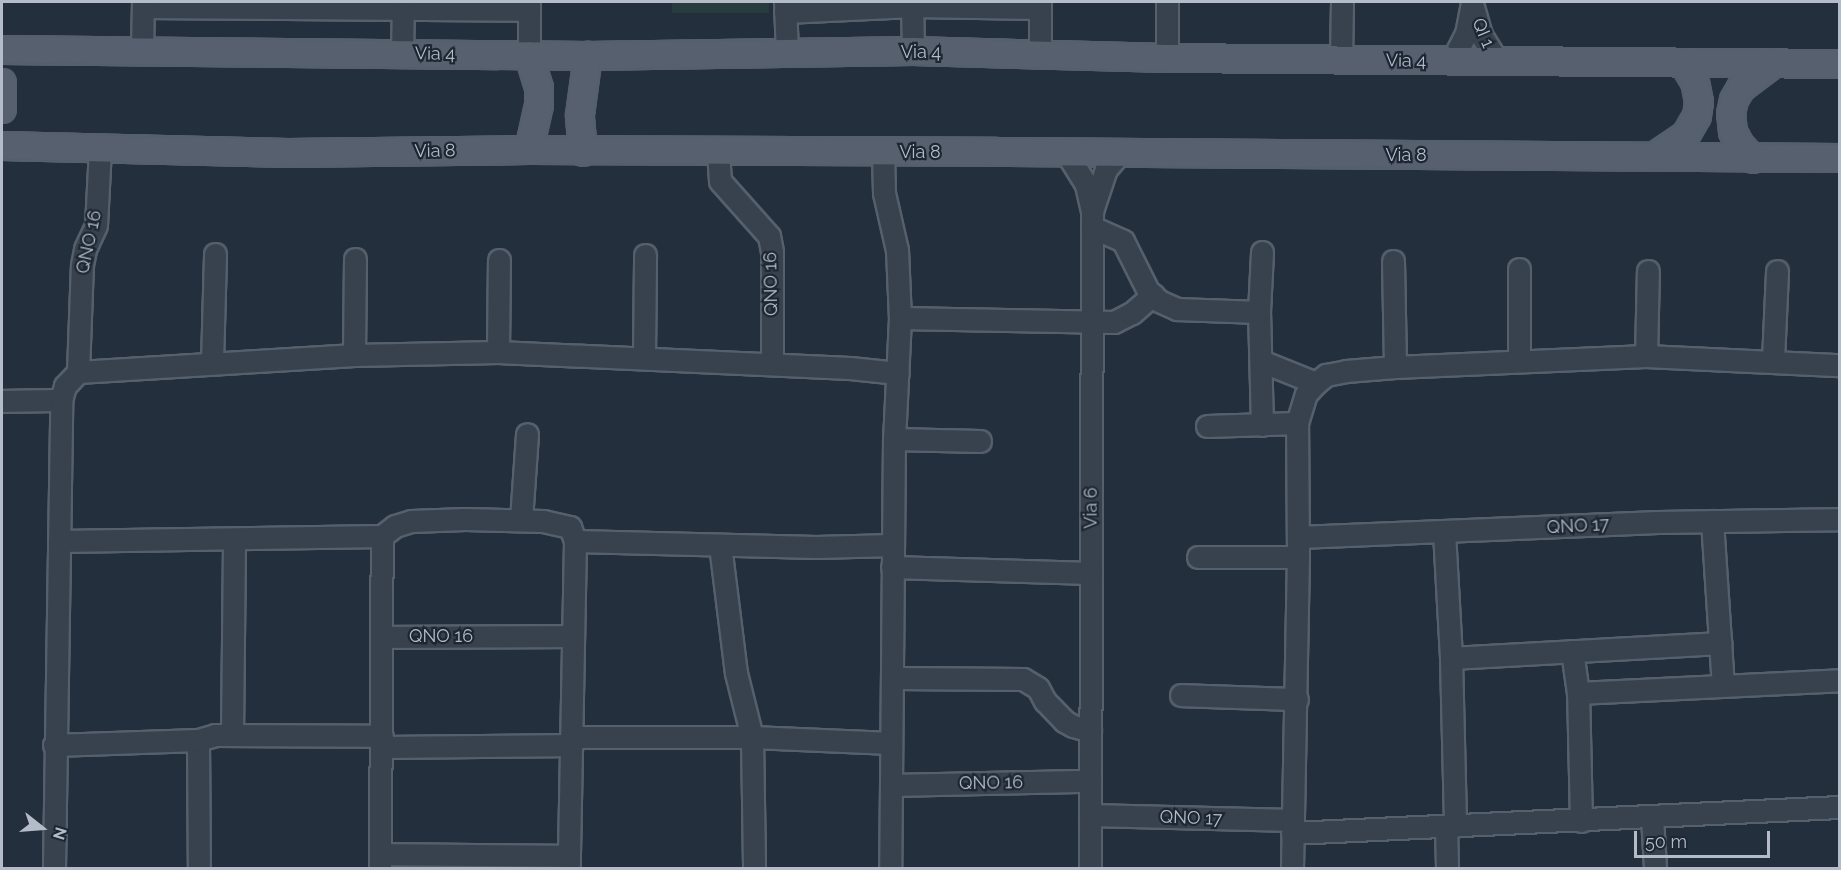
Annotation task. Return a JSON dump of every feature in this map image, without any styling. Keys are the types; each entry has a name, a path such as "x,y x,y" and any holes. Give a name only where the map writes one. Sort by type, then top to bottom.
{"main road":[{"name":"Via 4","path":"2,50 588,56 914,51 1167,58 1452,62 1772,65 1839,63"},
{"path":"529,55 539,97 529,150"},
{"path":"583,152 580,115 588,56"},
{"path":"1655,156 1686,135 1697,116 1699,102 1695,82 1684,64"},
{"path":"1753,159 1740,145 1733,132 1731,114 1734,100 1741,88 1772,65"},
{"path":"2,83 2,109"},
{"name":"Via 8","path":"2,146 288,153 529,150 1839,158"}],"street":[{"path":"1167,2 1167,58"},
{"path":"1341,59 1342,2"},
{"name":"QI 1","path":"1472,2 1481,35 1497,61"},
{"name":"QI 1","path":"1452,62 1466,34 1472,2"},
{"path":"142,50 143,4 529,6 529,55"},
{"path":"912,4 914,51"},
{"path":"787,54 785,7 912,4 1040,5 1040,53"},
{"path":"402,54 403,6"},
{"name":"QNO 16","path":"78,372 82,265 85,249 96,225 100,148"},
{"name":"QNO 16","path":"718,152 720,180 769,236 772,252 772,364"},
{"path":"882,152 884,193 897,250 900,318 894,439 890,868"},
{"name":"Via 6","path":"1067,154 1086,186 1092,219 1090,868"},
{"path":"1119,154 1106,169 1092,219 1122,241 1153,295 1177,309 1259,312"},
{"path":"1262,252 1259,312 1262,425"},
{"path":"212,363 215,254"},
{"path":"644,357 645,255"},
{"path":"354,355 355,259"},
{"path":"498,352 499,260"},
{"path":"1393,261 1395,367"},
{"path":"1519,269 1519,361"},
{"path":"1646,356 1648,271"},
{"path":"1773,360 1777,271"},
{"path":"900,318 1092,324 1114,322 1132,313 1153,295"},
{"path":"54,868 54,746 61,400 65,386 78,372 354,355 498,352 644,357 898,373"},
{"path":"1292,868 1299,547 1297,423 1305,394 1316,383 1326,375 1346,371 1646,356 1773,360 1839,365"},
{"path":"1261,361 1316,383"},
{"path":"2,401 61,400"},
{"path":"1207,426 1297,423"},
{"path":"521,520 527,434"},
{"path":"894,439 980,441"},
{"name":"QNO 17","path":"1198,557 1443,532 1712,521 1839,519"},
{"path":"59,541 382,536 395,526 411,521 521,520 563,524 573,530 575,540 569,862 381,861 382,536"},
{"path":"1712,521 1723,686"},
{"path":"1443,532 1451,658 1450,826 1447,868"},
{"path":"232,735 234,540"},
{"path":"575,540 720,545 893,545"},
{"path":"720,545 736,673 752,737 754,868"},
{"path":"892,567 1091,573"},
{"name":"QNO 16","path":"382,636 573,636"},
{"path":"1451,658 1721,643"},
{"path":"1572,651 1578,693 1581,821"},
{"path":"893,678 1023,679 1038,688 1045,701 1064,721 1090,731"},
{"path":"1578,693 1839,680"},
{"path":"1182,695 1297,699"},
{"path":"54,746 198,740 215,735 382,741 572,741 752,737 891,743"},
{"path":"198,740 199,868"},
{"name":"QNO 16","path":"891,784 1090,781"},
{"name":"QNO 17","path":"1090,815 1293,827 1450,826 1839,807"},
{"path":"1652,817 1654,868"}],"green space":[{"path":"672,2 769,2 769,13 672,13"}]}
